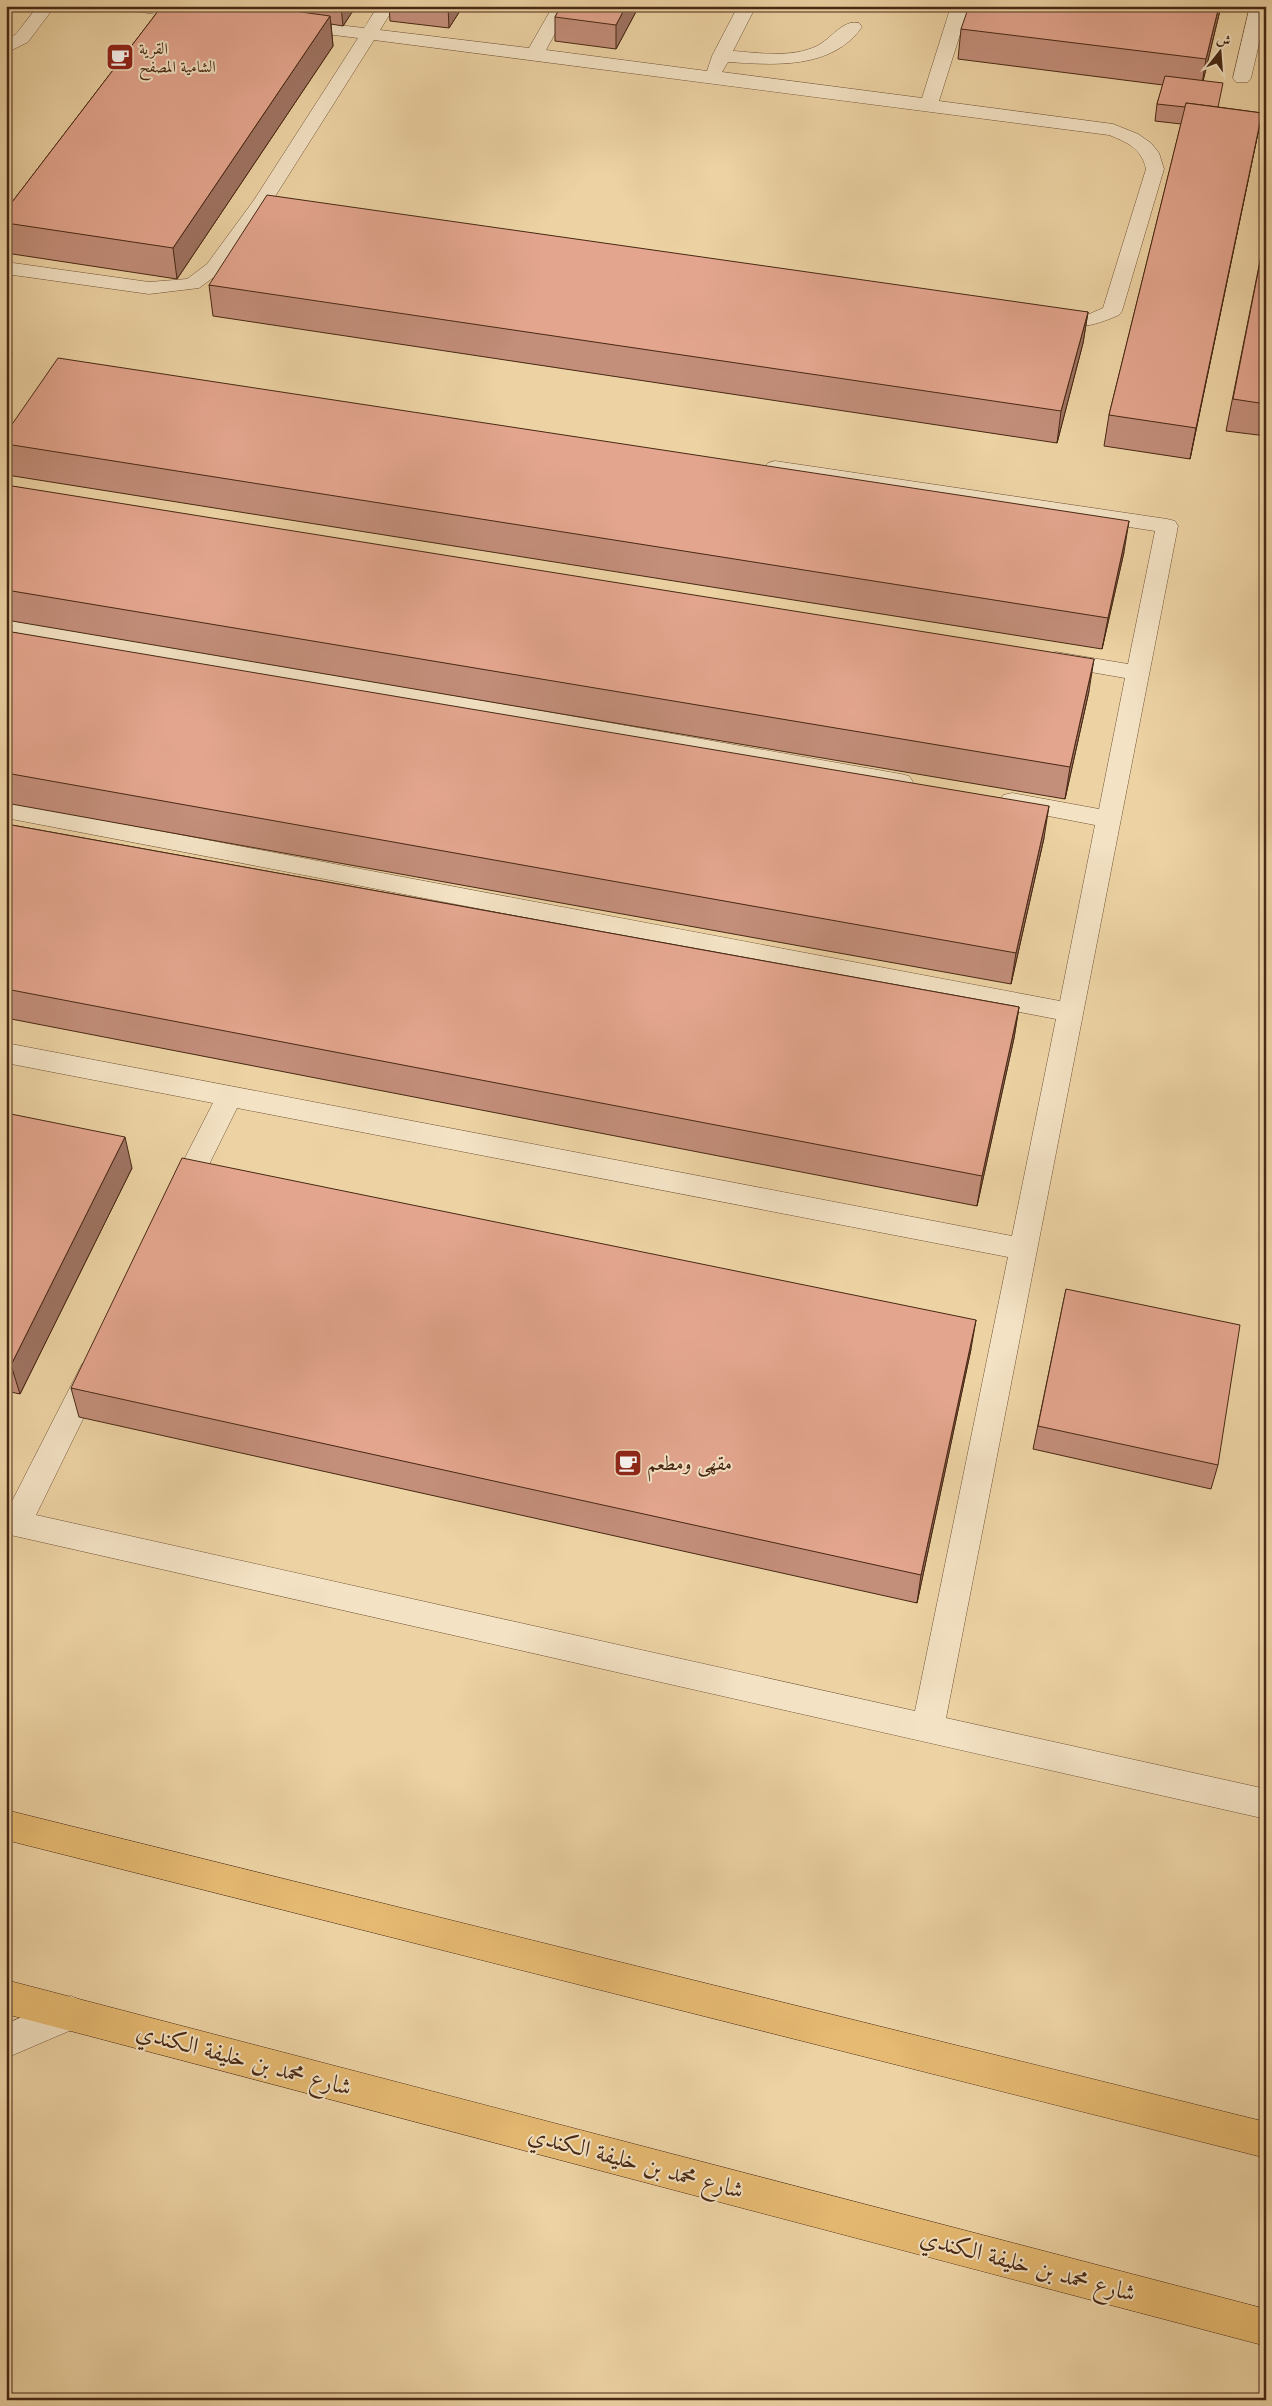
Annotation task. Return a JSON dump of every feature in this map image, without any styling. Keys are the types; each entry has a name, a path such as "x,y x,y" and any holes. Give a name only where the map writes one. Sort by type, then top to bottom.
{"main road":[{"path":"6,1825 1266,2140"},
{"name":"شارع محمد بن خليفة الكندي","path":"6,1996 1266,2328"}],"street":[{"path":"6,48 22,38 47,6"},
{"path":"132,6 211,16"},
{"path":"6,268 149,288 192,284 214,268 262,202 387,6"},
{"path":"535,53 562,6"},
{"path":"711,76 747,6"},
{"path":"929,105 960,6"},
{"path":"1242,78 1259,6"},
{"path":"280,24 535,53 1107,128 1138,141 1154,159 1155,169 1112,311 1090,321 1064,321 1034,317"},
{"path":"722,56 789,58 808,55 836,43 852,27"},
{"path":"262,202 281,205"},
{"path":"752,464 1167,526 928,1728"},
{"path":"6,624 922,786"},
{"path":"1039,656 1138,673"},
{"path":"991,798 1109,818"},
{"path":"6,810 1070,1012"},
{"path":"6,1052 1023,1249"},
{"path":"168,1220 230,1096"},
{"path":"105,1345 11,1522 1266,1804"},
{"path":"6,2041 71,2013"}],"building":[{"path":"162,6 258,6 330,16 173,248 6,223 6,210"},
{"path":"561,6 626,6 616,25 555,17"},
{"path":"969,6 1219,6 1206,59 961,29"},
{"path":"1165,76 1223,83 1218,107 1186,103 1185,107 1157,104"},
{"path":"1186,103 1262,113 1196,428 1109,415"},
{"path":"267,195 1088,312 1061,411 209,285"},
{"path":"1266,232 1266,404 1233,399"},
{"path":"58,358 1129,521 1108,618 6,444 6,433"},
{"path":"6,485 1094,659 1070,767 6,590"},
{"path":"6,631 1049,806 1016,953 6,773"},
{"path":"6,824 1019,1007 982,1176 6,989"},
{"path":"6,1113 125,1137 11,1365 6,1364"},
{"path":"182,1158 976,1320 921,1575 71,1388"},
{"path":"1066,1289 1240,1325 1218,1465 1038,1426"}],"place":[{"name":"القرية الشامية المصفح","path":"120,57"},
{"name":"مقهى ومطعم","path":"628,1463"}]}
